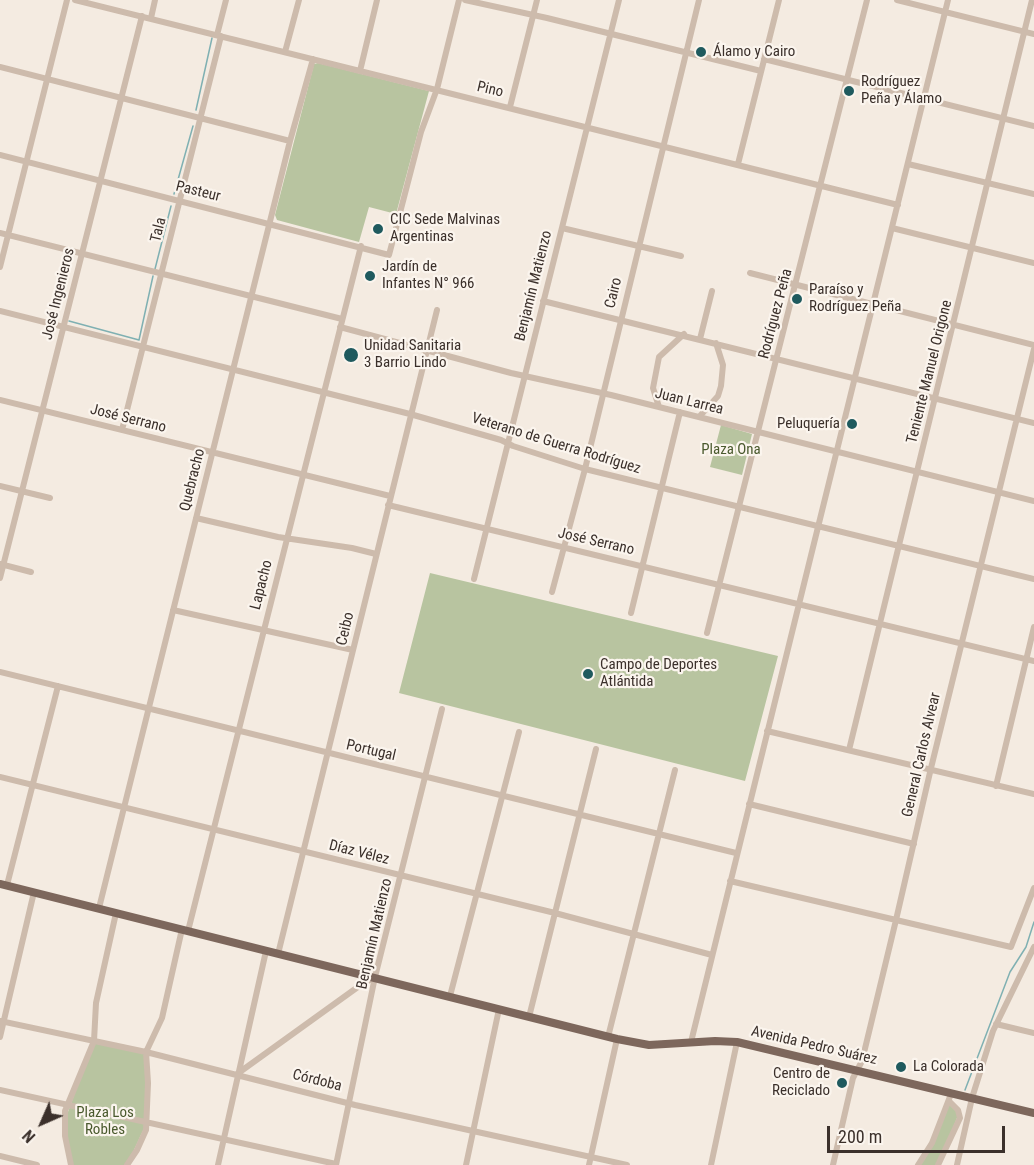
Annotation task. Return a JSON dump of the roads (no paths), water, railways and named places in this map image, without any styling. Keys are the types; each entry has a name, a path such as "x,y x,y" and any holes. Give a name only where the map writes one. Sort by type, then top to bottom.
{"main road":[{"name":"Avenida Pedro Suárez","path":"4,885 617,1039 650,1045 737,1042 857,1070 951,1098 972,1098 1034,1113"}],"street":[{"path":"0,267 67,0"},
{"name":"Pino","path":"75,0 898,205"},
{"path":"151,18 155,0"},
{"name":"Tala","path":"122,429 200,118 226,0"},
{"path":"285,52 299,0"},
{"path":"360,71 377,0"},
{"path":"437,89 459,0"},
{"path":"465,0 611,33 761,71"},
{"path":"510,107 537,0"},
{"name":"Benjamín Matienzo","path":"474,579 619,0"},
{"name":"Cairo","path":"552,592 585,469 699,0"},
{"path":"738,164 779,0"},
{"name":"Rodríguez Peña","path":"706,633 867,0"},
{"path":"897,0 1034,34"},
{"path":"691,1042 948,0"},
{"name":"Teniente Manuel Origone","path":"849,750 1032,0"},
{"name":"José Ingenieros","path":"0,578 142,16"},
{"name":"Quebracho","path":"99,908 269,223 313,59"},
{"path":"764,59 1034,126"},
{"path":"0,68 290,141"},
{"name":"Pasteur","path":"0,155 389,255 421,132 437,89"},
{"path":"908,164 1034,194"},
{"path":"562,228 681,256"},
{"path":"892,228 1034,263"},
{"path":"0,232 342,319"},
{"name":"Lapacho","path":"146,1052 160,1024 361,246"},
{"path":"750,273 1034,347"},
{"path":"700,339 712,291"},
{"path":"543,301 684,334 934,400 1034,423"},
{"name":"Ceibo","path":"278,954 437,310"},
{"name":"Veterano de Guerra Rodríguez","path":"0,311 322,394 410,414 585,469 1034,579"},
{"name":"Juan Larrea","path":"340,327 427,351 1034,501"},
{"path":"659,407 653,388 659,357 684,334"},
{"path":"699,417 718,396 721,386 723,365 717,343"},
{"name":"General Carlos Alvear","path":"833,1165 896,920 1034,347"},
{"name":"José Serrano","path":"0,400 301,476 390,496"},
{"path":"631,613 680,412"},
{"path":"0,486 50,498"},
{"name":"José Serrano","path":"388,505 1034,661"},
{"path":"196,518 286,538 376,554"},
{"path":"2,564 31,572"},
{"path":"173,609 353,650"},
{"path":"996,786 1034,627"},
{"name":"Portugal","path":"0,672 736,853"},
{"path":"4,885 58,686"},
{"name":"Benjamín Matienzo","path":"336,1165 375,977 442,709"},
{"path":"767,731 1034,794"},
{"path":"450,996 519,732"},
{"path":"529,1017 596,749"},
{"path":"608,1037 657,833 675,770"},
{"name":"Díaz Vélez","path":"0,777 555,913 712,955"},
{"path":"749,804 914,844"},
{"path":"730,881 1011,947 1034,888"},
{"path":"0,1037 1,1020 33,892"},
{"path":"71,1165 65,1136 67,1104 94,1041 96,1003 116,913"},
{"path":"218,1165 266,951"},
{"path":"957,1165 972,1098 996,1024 1034,952"},
{"path":"237,1074 375,977"},
{"path":"466,1165 499,1009"},
{"name":"Córdoba","path":"1,1020 146,1052 350,1103 627,1165"},
{"path":"996,1024 1034,1033"},
{"path":"589,1165 617,1039"},
{"path":"711,1165 737,1042"},
{"path":"127,1165 144,1137 147,1122 146,1052"},
{"path":"0,1090 336,1165"},
{"path":"918,1165 932,1143 951,1098"},
{"path":"938,1165 960,1118 951,1098"},
{"path":"0,1156 37,1165"}],"waterway":[{"path":"196,110 212,38"},
{"path":"174,194 193,126"},
{"path":"155,269 171,206"},
{"path":"69,321 139,340 153,276"},
{"path":"965,1090 1010,972 1026,947 1034,922"}],"place":[{"name":"Álamo y Cairo","path":"701,52"},
{"name":"Rodríguez Peña y Álamo","path":"849,91"},
{"name":"CIC Sede Malvinas Argentinas","path":"378,229"},
{"name":"Jardín de Infantes N° 966","path":"370,276"},
{"name":"Paraíso y Rodríguez Peña","path":"797,299"},
{"name":"Unidad Sanitaria 3 Barrio Lindo","path":"351,355"},
{"name":"Peluquería","path":"852,424"},
{"name":"Campo de Deportes Atlántida","path":"588,674"},
{"name":"La Colorada","path":"901,1067"},
{"name":"Centro de Reciclado","path":"842,1083"}],"park label":[{"name":"Plaza Ona","path":"731,450"},
{"name":"Plaza Los Robles","path":"105,1122"}]}
